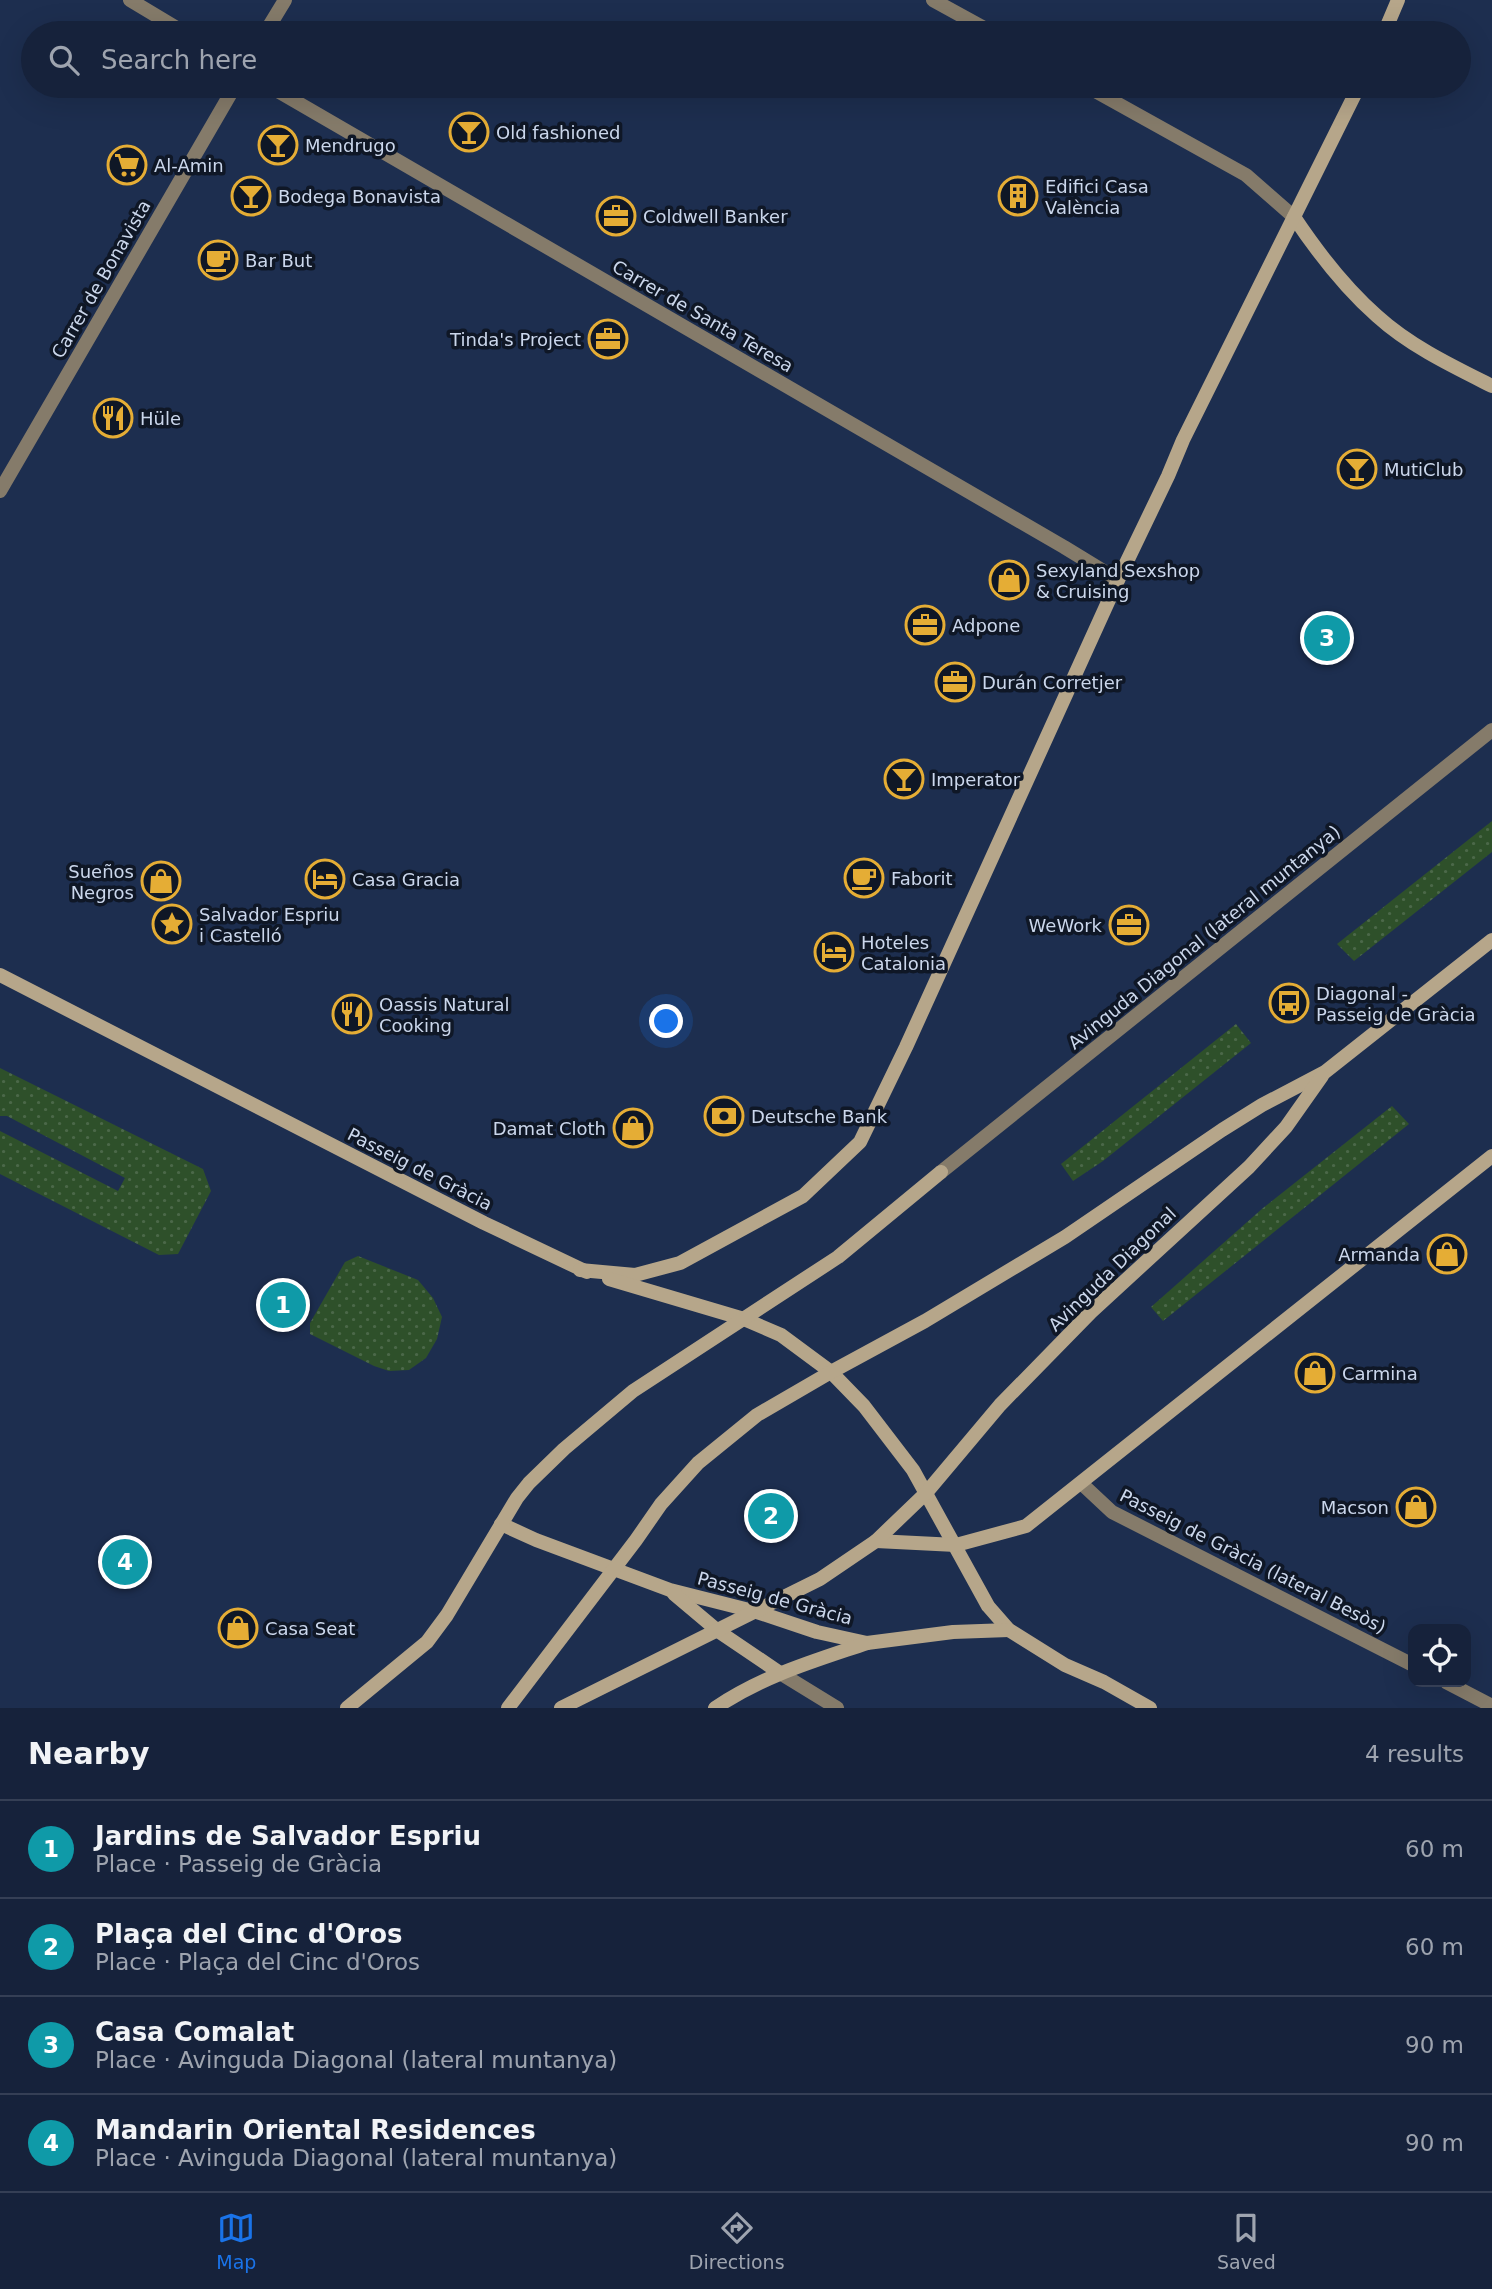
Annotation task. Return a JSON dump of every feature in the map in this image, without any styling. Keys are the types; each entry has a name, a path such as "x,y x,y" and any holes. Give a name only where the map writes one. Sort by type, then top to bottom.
{"street":[{"path":"130,0 166,21"},
{"path":"272,21 285,0"},
{"path":"933,0 971,21"},
{"path":"1389,21 1398,0"},
{"name":"Carrer de Bonavista","path":"0,491 228,98"},
{"name":"Carrer de Santa Teresa","path":"290,98 1118,580"},
{"path":"1108,98 1246,175 1294,217 1331,269 1378,317 1434,356 1492,386"},
{"path":"580,1270 635,1275 680,1263 803,1196 860,1142 1183,440 1353,98"},
{"name":"Avinguda Diagonal (lateral muntanya)","path":"744,1319 838,1256 1492,730"},
{"name":"Avinguda Diagonal","path":"508,1708 661,1504 698,1463 757,1415 925,1321 1065,1237 1222,1130 1262,1105 1325,1072 1492,940"},
{"name":"Passeig de Gràcia","path":"0,975 471,1217 580,1270 744,1319 781,1335 831,1372 864,1406 913,1470 926,1493"},
{"name":"Avinguda Diagonal","path":"561,1708 820,1579 876,1541 926,1493 1000,1405 1091,1312 1249,1167 1286,1127 1325,1072"},
{"path":"876,1541 956,1545 1027,1526 1492,1156"},
{"path":"347,1708 427,1642 447,1615 528,1483 633,1391 744,1319"},
{"name":"Passeig de Gràcia (lateral Besòs)","path":"1081,1483 1112,1512 1408,1662"},
{"path":"926,1493 988,1606 1009,1630 1065,1665 1104,1682 1150,1708"},
{"name":"Passeig de Gràcia","path":"501,1524 613,1570 670,1590 757,1612 817,1632 867,1643 953,1632 1009,1630"},
{"path":"670,1590 718,1631 837,1708"},
{"path":"715,1708 746,1688 779,1672 867,1643"},
{"path":"1456,1687 1492,1706"}],"green space":[{"path":"1492,821 1492,852 1354,961 1337,944"},
{"path":"1236,1024 1251,1043 1103,1161 1073,1181 1061,1164"},
{"path":"0,1068 203,1169 211,1191 178,1254 159,1255 0,1174 0,1131 118,1191 125,1178 7,1116 0,1116"},
{"path":"1392,1106 1409,1124 1163,1321 1151,1307 1263,1208"},
{"path":"358,1256 418,1280 433,1298 442,1317 437,1339 426,1358 409,1370 389,1371 374,1366 310,1334 310,1323 345,1262"}],"place":[{"name":"Old fashioned","path":"469,132"},
{"name":"Mendrugo","path":"278,145"},
{"name":"Al-Amin","path":"127,165"},
{"name":"Bodega Bonavista","path":"251,196"},
{"name":"Edifici Casa València","path":"1018,196"},
{"name":"Coldwell Banker","path":"616,216"},
{"name":"Bar But","path":"218,260"},
{"name":"Tinda's Project","path":"608,339"},
{"name":"Hüle","path":"113,418"},
{"name":"MutiClub","path":"1357,469"},
{"name":"Sexyland Sexshop & Cruising","path":"1009,580"},
{"name":"Adpone","path":"925,625"},
{"name":"Casa Comalat","path":"1327,638"},
{"name":"Durán Corretjer","path":"955,682"},
{"name":"Imperator","path":"904,779"},
{"name":"Faborit","path":"864,878"},
{"name":"Casa Gracia","path":"325,879"},
{"name":"Sueños Negros","path":"161,881"},
{"name":"Salvador Espriu i Castelló","path":"172,924"},
{"name":"WeWork","path":"1129,925"},
{"name":"Hoteles Catalonia","path":"834,952"},
{"name":"Diagonal - Passeig de Gràcia","path":"1289,1003"},
{"name":"Oassis Natural Cooking","path":"352,1014"},
{"name":"Deutsche Bank","path":"724,1116"},
{"name":"Damat Cloth","path":"633,1128"},
{"name":"Armanda","path":"1447,1254"},
{"name":"Jardins de Salvador Espriu","path":"283,1305"},
{"name":"Carmina","path":"1315,1373"},
{"name":"Macson","path":"1416,1507"},
{"name":"Plaça del Cinc d'Oros","path":"771,1516"},
{"name":"Mandarin Oriental Residences","path":"125,1562"},
{"name":"Casa Seat","path":"238,1628"}]}
